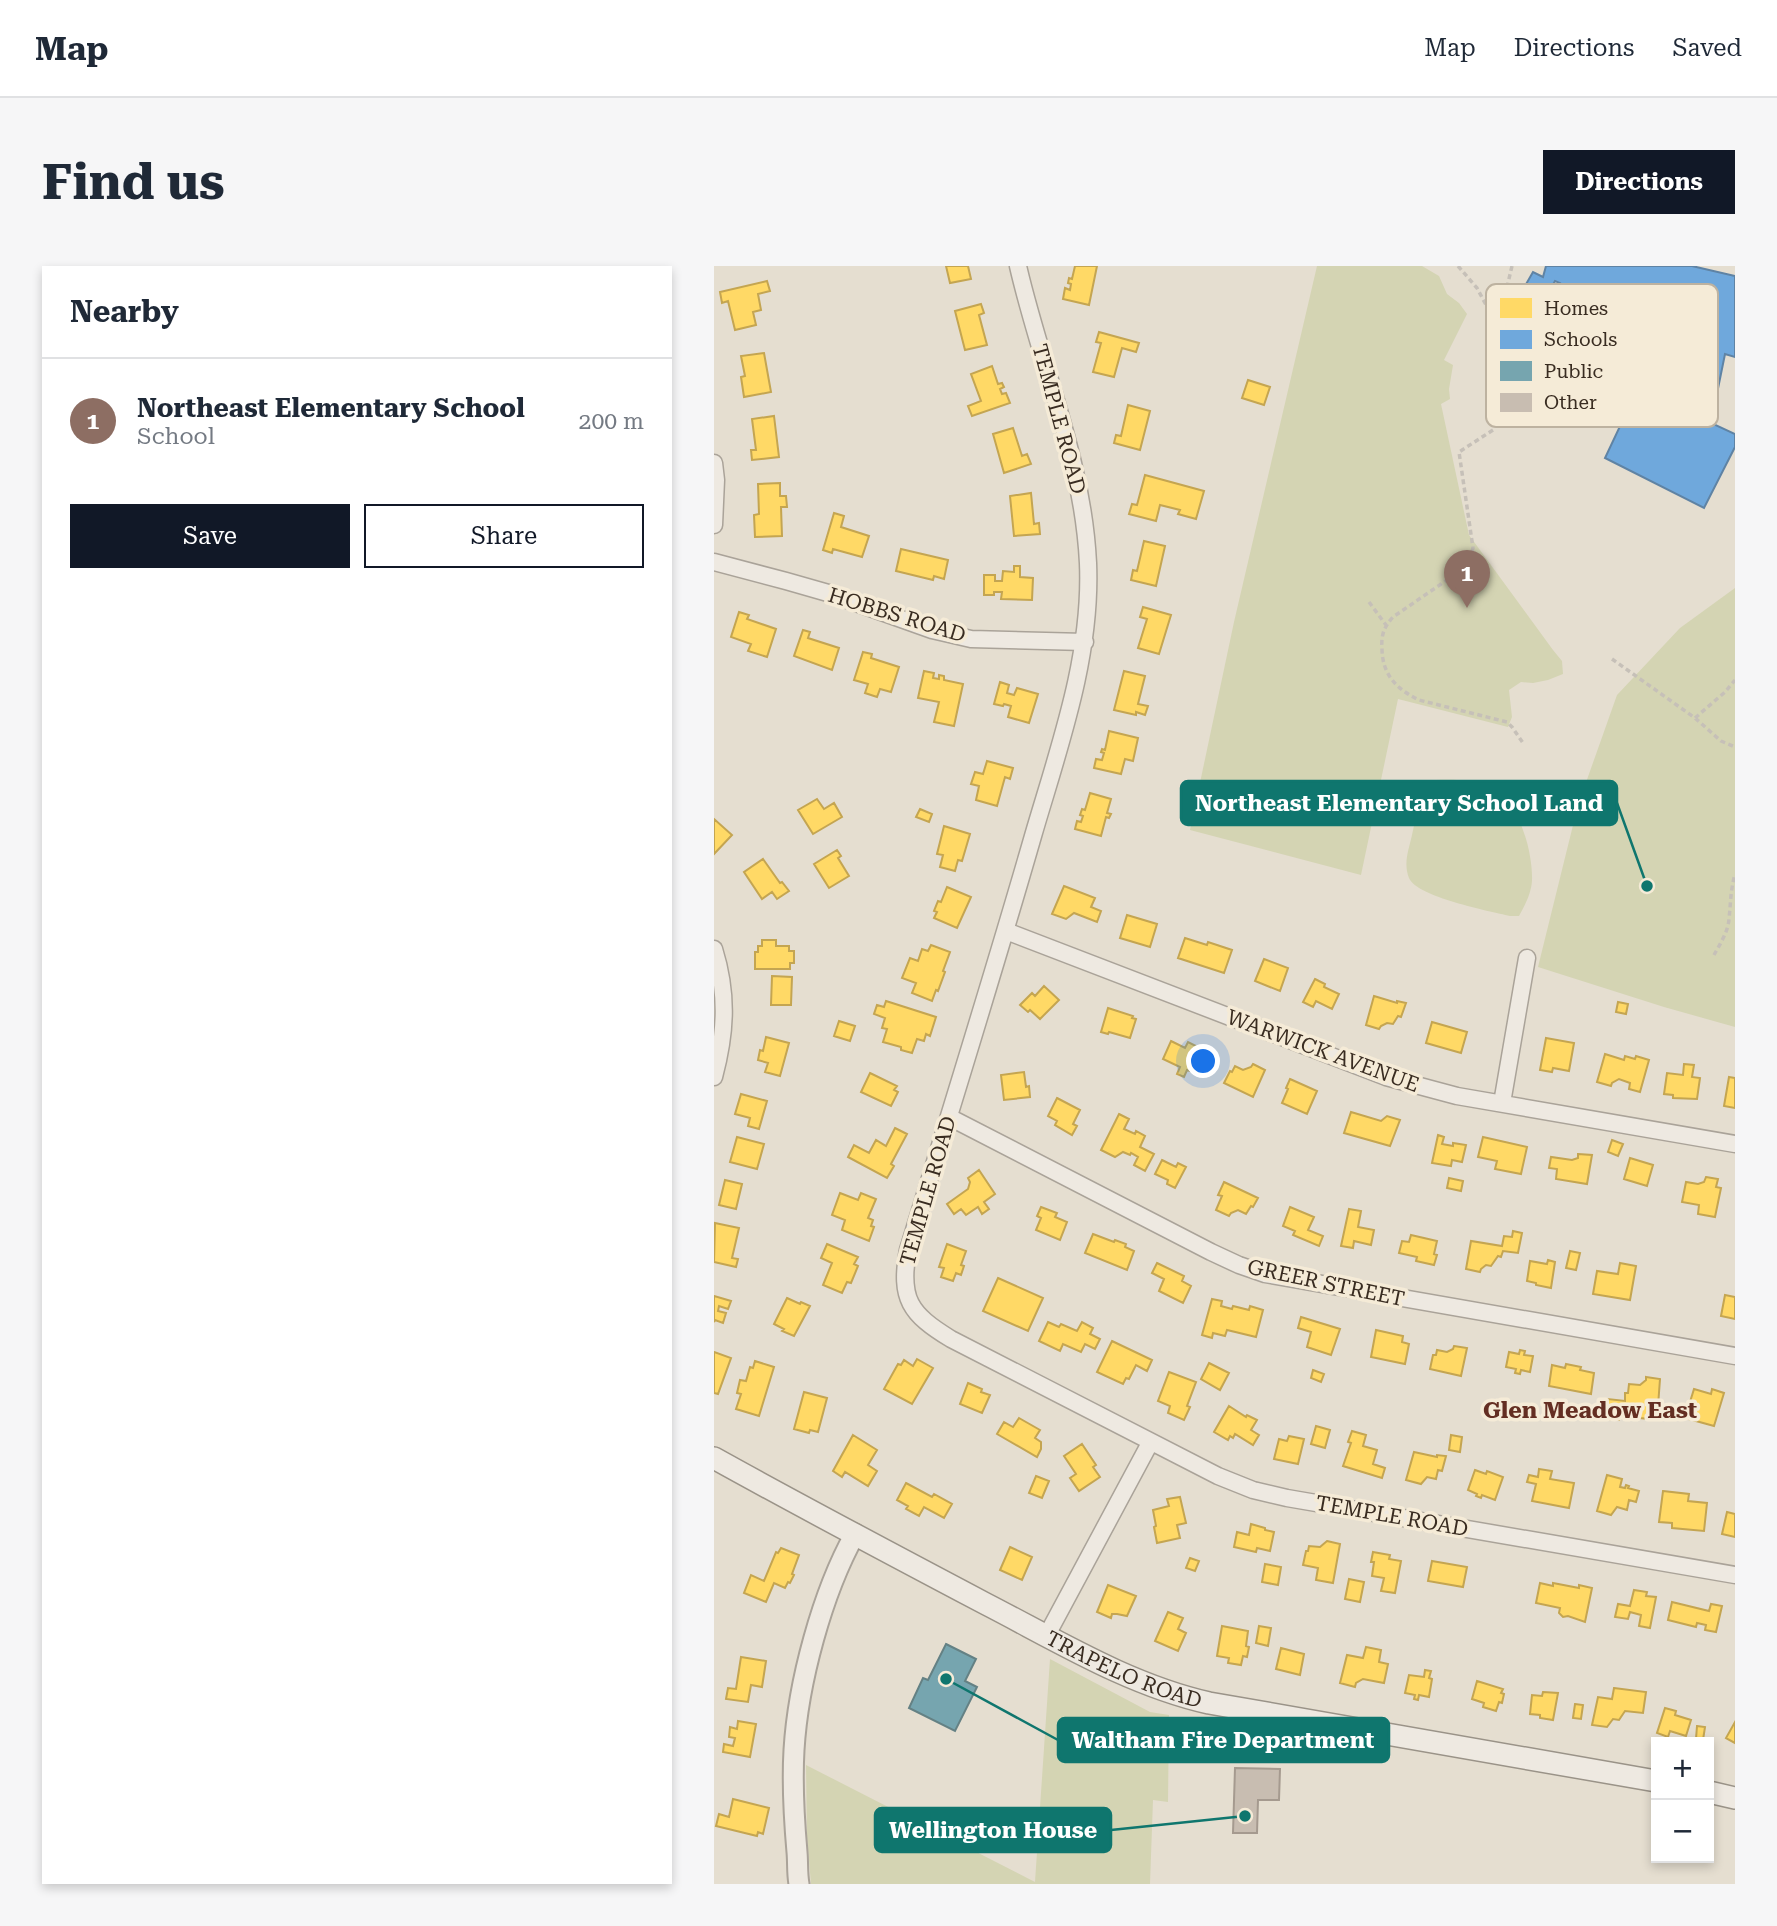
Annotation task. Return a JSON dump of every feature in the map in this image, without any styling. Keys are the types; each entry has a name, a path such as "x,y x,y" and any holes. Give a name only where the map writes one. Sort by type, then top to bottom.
{"main road":[{"name":"TRAPELO ROAD","path":"714,1458 1133,1679 1180,1696 1651,1779"},
{"path":"1714,1793 1735,1798"}],"street":[{"name":"TEMPLE ROAD","path":"1018,266 1027,307 1073,459 1082,509 1088,563 1084,642 1076,688 1006,931 908,1250 904,1273 906,1294 915,1311 951,1339 1150,1443 1253,1490 1735,1575"},
{"path":"714,463 714,525"},
{"name":"HOBBS ROAD","path":"714,562 786,580 932,630 971,639 1084,642"},
{"name":"WARWICK AVENUE","path":"1006,931 1386,1077 1445,1093 1735,1144"},
{"path":"714,949 721,972 725,1003 723,1036 714,1077"},
{"path":"1502,1103 1527,958"},
{"name":"GREER STREET","path":"949,1117 1211,1252 1265,1274 1735,1356"},
{"path":"1047,1635 1150,1443"},
{"path":"799,1884 795,1837 795,1734 811,1650 829,1590 855,1534"}],"path":[{"path":"1458,266 1477,288 1486,305"},
{"path":"1508,284 1512,266"},
{"path":"1493,430 1459,452 1474,548 1469,561 1462,569 1393,617 1383,632 1382,657 1384,669 1398,688 1419,700 1507,722 1522,743"},
{"path":"1369,602 1386,625"},
{"path":"1612,659 1695,718 1721,741 1735,747"},
{"path":"1695,718 1735,680"},
{"path":"1714,955 1729,921 1730,892 1735,874"}],"green space":[{"path":"1317,266 1422,266 1439,276 1447,294 1459,303 1467,314 1444,360 1453,365 1450,399 1441,404 1469,535 1562,661 1563,674 1533,683 1521,682 1509,690 1512,717 1508,727 1398,699 1361,875 1190,830 1234,622"},
{"path":"1735,588 1735,1027 1538,967 1578,805 1617,695 1680,628"},
{"path":"1436,780 1466,781 1494,789 1503,796 1518,817 1532,870 1530,890 1519,916 1486,911 1439,897 1415,885 1409,878 1407,856 1417,815 1429,783"},
{"path":"1050,1659 1150,1712 1169,1715 1168,1802 1153,1800 1150,1884 811,1884 806,1765 1035,1882"}],"building: Homes":[{"path":"946,266 968,266 971,279 950,283"},
{"path":"1075,266 1097,266 1089,305 1063,299 1065,288 1070,290 1069,278 1072,279"},
{"path":"767,281 770,291 758,294 761,310 753,312 756,325 735,330 728,301 722,303 720,292"},
{"path":"981,304 984,313 979,315 987,345 965,350 955,311"},
{"path":"1099,332 1139,343 1136,352 1122,348 1114,377 1093,372 1101,343 1096,342"},
{"path":"764,353 771,392 744,397 741,377 745,376 741,356"},
{"path":"992,366 998,384 1002,383 1004,387 1000,389 1002,394 1006,393 1010,403 972,416 968,406 981,401 971,374"},
{"path":"1248,380 1270,387 1264,405 1242,398"},
{"path":"1128,405 1150,411 1140,450 1114,443 1116,435 1121,436"},
{"path":"774,416 779,457 752,460 751,450 756,450 752,419"},
{"path":"1013,428 1022,456 1027,454 1031,464 1004,473 993,434"},
{"path":"1145,475 1204,491 1196,519 1178,514 1180,510 1160,505 1156,521 1129,514 1132,504 1137,505"},
{"path":"780,483 780,496 786,496 787,507 781,507 782,536 755,537 754,515 759,514 758,484"},
{"path":"1031,493 1034,524 1039,523 1040,534 1014,536 1010,496"},
{"path":"834,513 844,516 841,527 869,536 862,557 833,549 832,553 823,550"},
{"path":"1144,541 1165,546 1156,586 1131,580 1133,570 1137,571"},
{"path":"901,549 948,560 944,579 934,576 933,580 896,571"},
{"path":"1014,566 1020,566 1020,577 1033,578 1032,600 1001,599 1002,592 984,595 984,575 995,575 995,581 1002,581 1003,571 1014,572"},
{"path":"1143,607 1171,615 1159,654 1138,648 1147,619 1140,617"},
{"path":"739,612 749,615 747,619 776,629 767,657 748,651 751,644 731,637"},
{"path":"803,630 810,632 808,638 839,648 832,670 794,656"},
{"path":"863,652 872,654 871,658 899,667 891,692 880,689 877,697 865,693 868,684 854,680"},
{"path":"924,671 934,673 933,678 944,676 944,680 963,684 954,726 934,722 939,702 918,698"},
{"path":"1124,671 1145,676 1138,704 1148,706 1145,715 1114,710"},
{"path":"1000,682 1009,685 1007,693 1014,695 1017,688 1038,694 1029,723 1008,717 1011,706 994,704"},
{"path":"1109,731 1138,738 1133,761 1125,759 1121,774 1094,768 1096,759 1102,760 1104,753 1101,752 1102,749 1105,750"},
{"path":"987,761 1013,768 1010,779 1005,777 997,806 976,800 979,786 971,784 975,772 983,774"},
{"path":"1090,793 1111,799 1107,813 1111,814 1109,818 1106,817 1101,836 1075,829 1077,821 1081,822 1083,816 1080,815 1082,809 1085,810"},
{"path":"817,799 824,809 834,803 842,817 813,834 798,810"},
{"path":"920,809 932,814 929,822 916,817"},
{"path":"714,819 732,835 714,854"},
{"path":"944,826 970,834 962,861 958,860 955,871 940,867 943,855 937,854"},
{"path":"837,850 841,856 838,858 849,876 829,888 814,864"},
{"path":"763,859 789,891 777,899 772,892 762,899 744,872"},
{"path":"1064,886 1095,898 1091,907 1101,911 1097,922 1074,913 1066,919 1052,914"},
{"path":"947,887 971,897 957,928 934,918 938,901 941,902"},
{"path":"1127,915 1157,924 1150,947 1120,938"},
{"path":"1185,938 1232,950 1224,973 1178,958"},
{"path":"762,940 776,940 776,946 789,946 789,951 794,951 794,963 790,963 790,969 755,969 755,952 758,952 758,946 762,946"},
{"path":"931,945 950,952 943,971 945,972 932,1001 912,993 916,983 902,978 910,958 918,961 922,949 928,951"},
{"path":"1264,959 1288,968 1280,991 1255,981"},
{"path":"772,976 792,977 791,1005 771,1005"},
{"path":"1315,979 1339,994 1332,1009 1316,1001 1313,1007 1303,1002"},
{"path":"1044,986 1059,1000 1040,1019 1020,1005 1032,993 1035,996"},
{"path":"1374,996 1406,1003 1401,1017 1398,1016 1393,1024 1387,1023 1379,1029 1366,1025"},
{"path":"886,1001 936,1017 930,1036 926,1034 924,1041 917,1039 912,1053 883,1042 887,1029 882,1028 885,1018 874,1014 877,1005 884,1007"},
{"path":"1618,1002 1628,1004 1626,1014 1616,1012"},
{"path":"1108,1008 1136,1019 1130,1038 1101,1032"},
{"path":"839,1021 855,1026 850,1041 834,1036"},
{"path":"1432,1022 1467,1032 1461,1053 1426,1043"},
{"path":"766,1037 789,1043 780,1076 765,1072 768,1063 758,1060"},
{"path":"1546,1038 1574,1043 1569,1071 1553,1068 1552,1072 1540,1070"},
{"path":"1171,1041 1185,1048 1188,1042 1200,1048 1190,1071 1187,1070 1184,1077 1177,1074 1180,1067 1163,1059"},
{"path":"1605,1054 1624,1060 1625,1056 1635,1059 1636,1056 1649,1060 1640,1092 1629,1089 1630,1083 1619,1079 1611,1086 1597,1082"},
{"path":"1253,1064 1265,1070 1253,1097 1224,1083 1235,1066 1243,1070"},
{"path":"1684,1064 1694,1065 1692,1077 1700,1078 1697,1099 1673,1098 1673,1095 1664,1094 1667,1073 1683,1075"},
{"path":"1024,1072 1030,1097 1004,1100 1001,1075"},
{"path":"870,1073 897,1086 894,1090 898,1092 891,1106 861,1092"},
{"path":"1729,1077 1735,1078 1735,1108 1724,1106"},
{"path":"1290,1079 1317,1091 1307,1114 1282,1103"},
{"path":"741,1094 767,1101 759,1129 748,1126 750,1118 735,1114"},
{"path":"1057,1098 1080,1110 1073,1124 1077,1126 1072,1135 1055,1125 1057,1121 1048,1116"},
{"path":"1351,1112 1381,1121 1387,1116 1400,1120 1390,1146 1344,1133"},
{"path":"1119,1114 1129,1119 1124,1129 1145,1136 1140,1147 1154,1154 1145,1171 1134,1165 1138,1157 1131,1153 1130,1155 1123,1152 1115,1157 1101,1150"},
{"path":"895,1128 907,1134 891,1164 894,1166 887,1178 848,1157 854,1145 869,1153 876,1140 886,1146"},
{"path":"1438,1135 1444,1137 1442,1144 1466,1145 1462,1162 1452,1160 1451,1166 1432,1163"},
{"path":"737,1137 764,1144 757,1169 730,1162"},
{"path":"1483,1137 1527,1147 1521,1174 1495,1169 1497,1161 1478,1157"},
{"path":"1612,1140 1623,1144 1618,1156 1608,1152"},
{"path":"1578,1154 1592,1155 1587,1184 1556,1179 1557,1169 1549,1168 1551,1157 1572,1160 1578,1158"},
{"path":"1630,1158 1653,1165 1647,1186 1624,1179"},
{"path":"1162,1160 1176,1167 1178,1163 1186,1167 1175,1188 1167,1184 1168,1180 1155,1174"},
{"path":"979,1170 995,1194 984,1202 989,1209 982,1214 978,1207 966,1215 961,1209 954,1214 947,1204 968,1189 968,1178"},
{"path":"1706,1177 1718,1179 1716,1187 1721,1188 1715,1217 1698,1214 1699,1205 1682,1202 1686,1182 1698,1184 1704,1182"},
{"path":"1449,1178 1463,1181 1461,1191 1447,1188"},
{"path":"725,1180 742,1184 736,1209 719,1205"},
{"path":"1224,1182 1258,1198 1246,1214 1238,1210 1229,1216 1216,1210 1222,1196 1218,1195"},
{"path":"840,1193 858,1200 861,1193 876,1199 868,1218 873,1220 871,1226 874,1227 869,1241 842,1230 845,1220 832,1215"},
{"path":"1041,1207 1057,1213 1055,1217 1067,1222 1060,1240 1036,1230 1041,1218 1037,1216"},
{"path":"1290,1207 1314,1217 1308,1230 1323,1236 1319,1246 1293,1235 1295,1231 1283,1226"},
{"path":"1349,1209 1361,1211 1358,1227 1374,1230 1371,1245 1354,1241 1353,1248 1341,1246"},
{"path":"715,1223 739,1228 732,1258 738,1259 736,1267 714,1262"},
{"path":"1513,1231 1522,1233 1518,1253 1503,1251 1501,1257 1498,1256 1491,1266 1486,1265 1480,1272 1466,1269 1471,1241 1502,1246 1504,1236 1512,1237"},
{"path":"1093,1234 1126,1244 1125,1247 1134,1251 1127,1270 1085,1253"},
{"path":"1411,1235 1437,1241 1434,1265 1399,1253 1402,1241 1409,1242"},
{"path":"827,1244 858,1257 854,1264 858,1266 851,1283 847,1282 842,1293 823,1285 832,1263 821,1258"},
{"path":"947,1244 966,1251 961,1275 956,1273 953,1281 941,1277 944,1268 939,1267"},
{"path":"1570,1251 1580,1253 1576,1270 1566,1268"},
{"path":"1548,1260 1555,1262 1551,1288 1527,1281 1530,1261 1547,1264"},
{"path":"1157,1263 1184,1276 1182,1281 1191,1286 1183,1303 1159,1291 1164,1279 1152,1273"},
{"path":"1620,1263 1636,1266 1630,1300 1593,1294 1597,1271 1618,1274"},
{"path":"998,1278 1043,1298 1028,1331 983,1311"},
{"path":"1725,1295 1735,1297 1735,1319 1721,1316"},
{"path":"714,1296 731,1301 728,1309 719,1306 718,1311 726,1313 723,1323 714,1322"},
{"path":"787,1298 810,1306 794,1336 774,1324"},
{"path":"1212,1299 1222,1301 1221,1306 1232,1309 1233,1306 1249,1310 1250,1306 1263,1310 1256,1337 1227,1330 1225,1336 1213,1333 1212,1338 1202,1335"},
{"path":"1301,1317 1340,1329 1331,1355 1307,1347 1311,1332 1298,1328"},
{"path":"1048,1322 1077,1331 1082,1322 1093,1328 1090,1334 1100,1339 1095,1349 1085,1344 1081,1352 1063,1344 1060,1351 1039,1341"},
{"path":"1376,1330 1403,1336 1402,1342 1409,1344 1405,1364 1371,1357"},
{"path":"1112,1341 1152,1360 1147,1371 1136,1365 1129,1379 1126,1378 1123,1384 1097,1372"},
{"path":"1454,1346 1467,1348 1461,1376 1430,1369 1437,1350 1447,1352"},
{"path":"1520,1350 1525,1351 1524,1355 1533,1356 1530,1372 1521,1370 1520,1374 1515,1373 1516,1369 1506,1367 1509,1352 1519,1354"},
{"path":"714,1352 731,1358 718,1394 714,1393"},
{"path":"917,1359 933,1368 912,1404 884,1389 898,1364 901,1365 904,1360 913,1366"},
{"path":"755,1361 774,1367 759,1416 736,1409 741,1394 737,1393 740,1380 746,1381"},
{"path":"1209,1363 1229,1373 1220,1390 1201,1379"},
{"path":"1566,1364 1594,1373 1591,1394 1549,1386 1552,1365 1565,1368"},
{"path":"1313,1370 1324,1374 1321,1382 1311,1378"},
{"path":"1169,1372 1196,1382 1184,1420 1168,1413 1170,1406 1158,1401"},
{"path":"1646,1377 1660,1379 1657,1420 1640,1418 1640,1409 1635,1409 1635,1415 1620,1414 1619,1420 1606,1419 1608,1399 1625,1401 1629,1384 1640,1385"},
{"path":"968,1383 990,1395 982,1413 960,1404"},
{"path":"1694,1389 1711,1394 1712,1389 1724,1393 1714,1426 1685,1418"},
{"path":"804,1392 827,1398 818,1432 810,1430 809,1433 794,1429"},
{"path":"1229,1406 1246,1417 1247,1415 1257,1420 1251,1430 1259,1435 1253,1445 1235,1434 1228,1440 1214,1432"},
{"path":"1019,1418 1040,1430 1035,1438 1041,1442 1037,1457 997,1434 1004,1422 1013,1427"},
{"path":"1316,1426 1330,1430 1325,1448 1311,1444"},
{"path":"1352,1431 1366,1435 1363,1446 1377,1450 1373,1464 1385,1468 1382,1478 1343,1466"},
{"path":"853,1435 877,1450 868,1465 877,1471 868,1486 845,1472 842,1477 833,1471"},
{"path":"1451,1435 1462,1437 1460,1452 1449,1450"},
{"path":"1289,1436 1304,1439 1298,1464 1274,1459 1279,1439 1287,1441"},
{"path":"1082,1444 1096,1465 1093,1467 1100,1477 1079,1491 1070,1478 1076,1474 1064,1456"},
{"path":"1414,1452 1437,1457 1446,1456 1442,1471 1438,1470 1436,1479 1427,1477 1421,1484 1406,1480"},
{"path":"1539,1469 1552,1471 1550,1479 1574,1483 1569,1508 1532,1501 1536,1484 1527,1482 1529,1475 1538,1477"},
{"path":"1475,1470 1503,1477 1495,1500 1482,1495 1481,1498 1468,1490"},
{"path":"1607,1475 1622,1479 1620,1487 1625,1488 1626,1485 1639,1491 1636,1502 1629,1500 1627,1510 1617,1507 1611,1515 1597,1511"},
{"path":"1036,1476 1049,1481 1042,1498 1029,1493"},
{"path":"906,1483 952,1504 944,1518 924,1507 919,1516 906,1509 908,1506 897,1500"},
{"path":"1663,1491 1689,1494 1688,1501 1707,1503 1704,1531 1672,1528 1672,1523 1659,1522"},
{"path":"1180,1497 1186,1523 1177,1525 1180,1538 1157,1543 1153,1510 1169,1506 1167,1499"},
{"path":"1727,1512 1735,1514 1735,1537 1722,1534"},
{"path":"1251,1524 1274,1532 1270,1551 1257,1548 1256,1552 1234,1547 1237,1532 1249,1535"},
{"path":"1327,1541 1340,1544 1333,1583 1316,1580 1318,1568 1303,1565 1309,1546 1320,1547"},
{"path":"1010,1547 1032,1557 1022,1580 1000,1570"},
{"path":"781,1548 799,1555 790,1583 788,1582 785,1588 774,1583 766,1602 744,1593 751,1575 764,1581 776,1552"},
{"path":"1373,1552 1390,1555 1389,1559 1401,1561 1395,1593 1381,1591 1384,1578 1372,1576"},
{"path":"1190,1558 1199,1561 1195,1571 1186,1568"},
{"path":"1432,1561 1467,1567 1463,1587 1428,1581"},
{"path":"1265,1564 1281,1567 1278,1585 1262,1582"},
{"path":"1349,1579 1364,1582 1360,1602 1345,1599"},
{"path":"1540,1583 1592,1588 1585,1622 1563,1617 1559,1613 1560,1608 1536,1603"},
{"path":"1108,1585 1136,1596 1127,1616 1112,1614 1111,1618 1097,1612"},
{"path":"1634,1590 1656,1597 1650,1628 1639,1626 1641,1615 1630,1612 1628,1619 1615,1617 1618,1604 1630,1606"},
{"path":"1672,1602 1709,1611 1711,1604 1722,1606 1716,1632 1705,1630 1706,1625 1697,1623 1696,1627 1668,1620"},
{"path":"1168,1612 1183,1618 1178,1629 1186,1633 1178,1651 1155,1641"},
{"path":"1222,1626 1248,1631 1247,1657 1243,1656 1241,1665 1228,1663 1229,1658 1217,1656"},
{"path":"1259,1626 1271,1628 1268,1646 1256,1643"},
{"path":"1366,1647 1381,1650 1379,1662 1388,1664 1384,1683 1363,1679 1356,1683 1355,1687 1340,1683 1347,1655 1363,1658"},
{"path":"1281,1648 1304,1654 1300,1675 1276,1669"},
{"path":"741,1657 766,1661 762,1687 751,1685 748,1702 726,1699 728,1688 736,1689"},
{"path":"1425,1670 1431,1671 1429,1697 1419,1695 1418,1700 1414,1699 1415,1695 1405,1693 1409,1675 1424,1677"},
{"path":"1477,1681 1503,1689 1502,1703 1499,1702 1496,1711 1483,1707 1484,1703 1472,1699"},
{"path":"1614,1688 1646,1692 1643,1713 1625,1711 1619,1720 1613,1719 1607,1727 1592,1725 1598,1697 1612,1699"},
{"path":"1543,1692 1558,1693 1553,1720 1530,1714 1532,1695 1542,1696"},
{"path":"1575,1704 1583,1705 1581,1719 1573,1718"},
{"path":"1665,1708 1676,1711 1675,1715 1691,1720 1686,1736 1670,1731 1668,1737 1657,1733"},
{"path":"738,1721 756,1724 750,1757 723,1752 724,1744 733,1746 735,1738 729,1737 730,1727 737,1729"},
{"path":"1735,1722 1735,1743 1726,1738"},
{"path":"1697,1726 1705,1727 1703,1737 1696,1737"},
{"path":"733,1799 769,1808 763,1834 758,1832 757,1836 716,1826 719,1814 729,1817"}],"building: Schools":[{"path":"1546,266 1692,266 1735,276 1735,357 1725,354 1718,388 1718,284 1560,284 1555,281 1553,284 1526,284 1533,272 1543,277"},
{"path":"1718,426 1735,434 1735,447 1704,508 1605,458 1620,427"}],"building: Public":[{"path":"946,1644 976,1659 965,1681 977,1687 955,1731 909,1708 923,1678 928,1680"}],"building: Other":[{"path":"1235,1768 1280,1769 1279,1800 1258,1800 1257,1833 1233,1833"}],"place":[{"name":"Northeast Elementary School","path":"1467,608"},
{"name":"Northeast Elementary School Land","path":"1647,886"},
{"name":"Waltham Fire Department","path":"946,1679"},
{"name":"Wellington House","path":"1245,1816"}],"district":[{"name":"Glen Meadow East","path":"1590,1410"}]}
